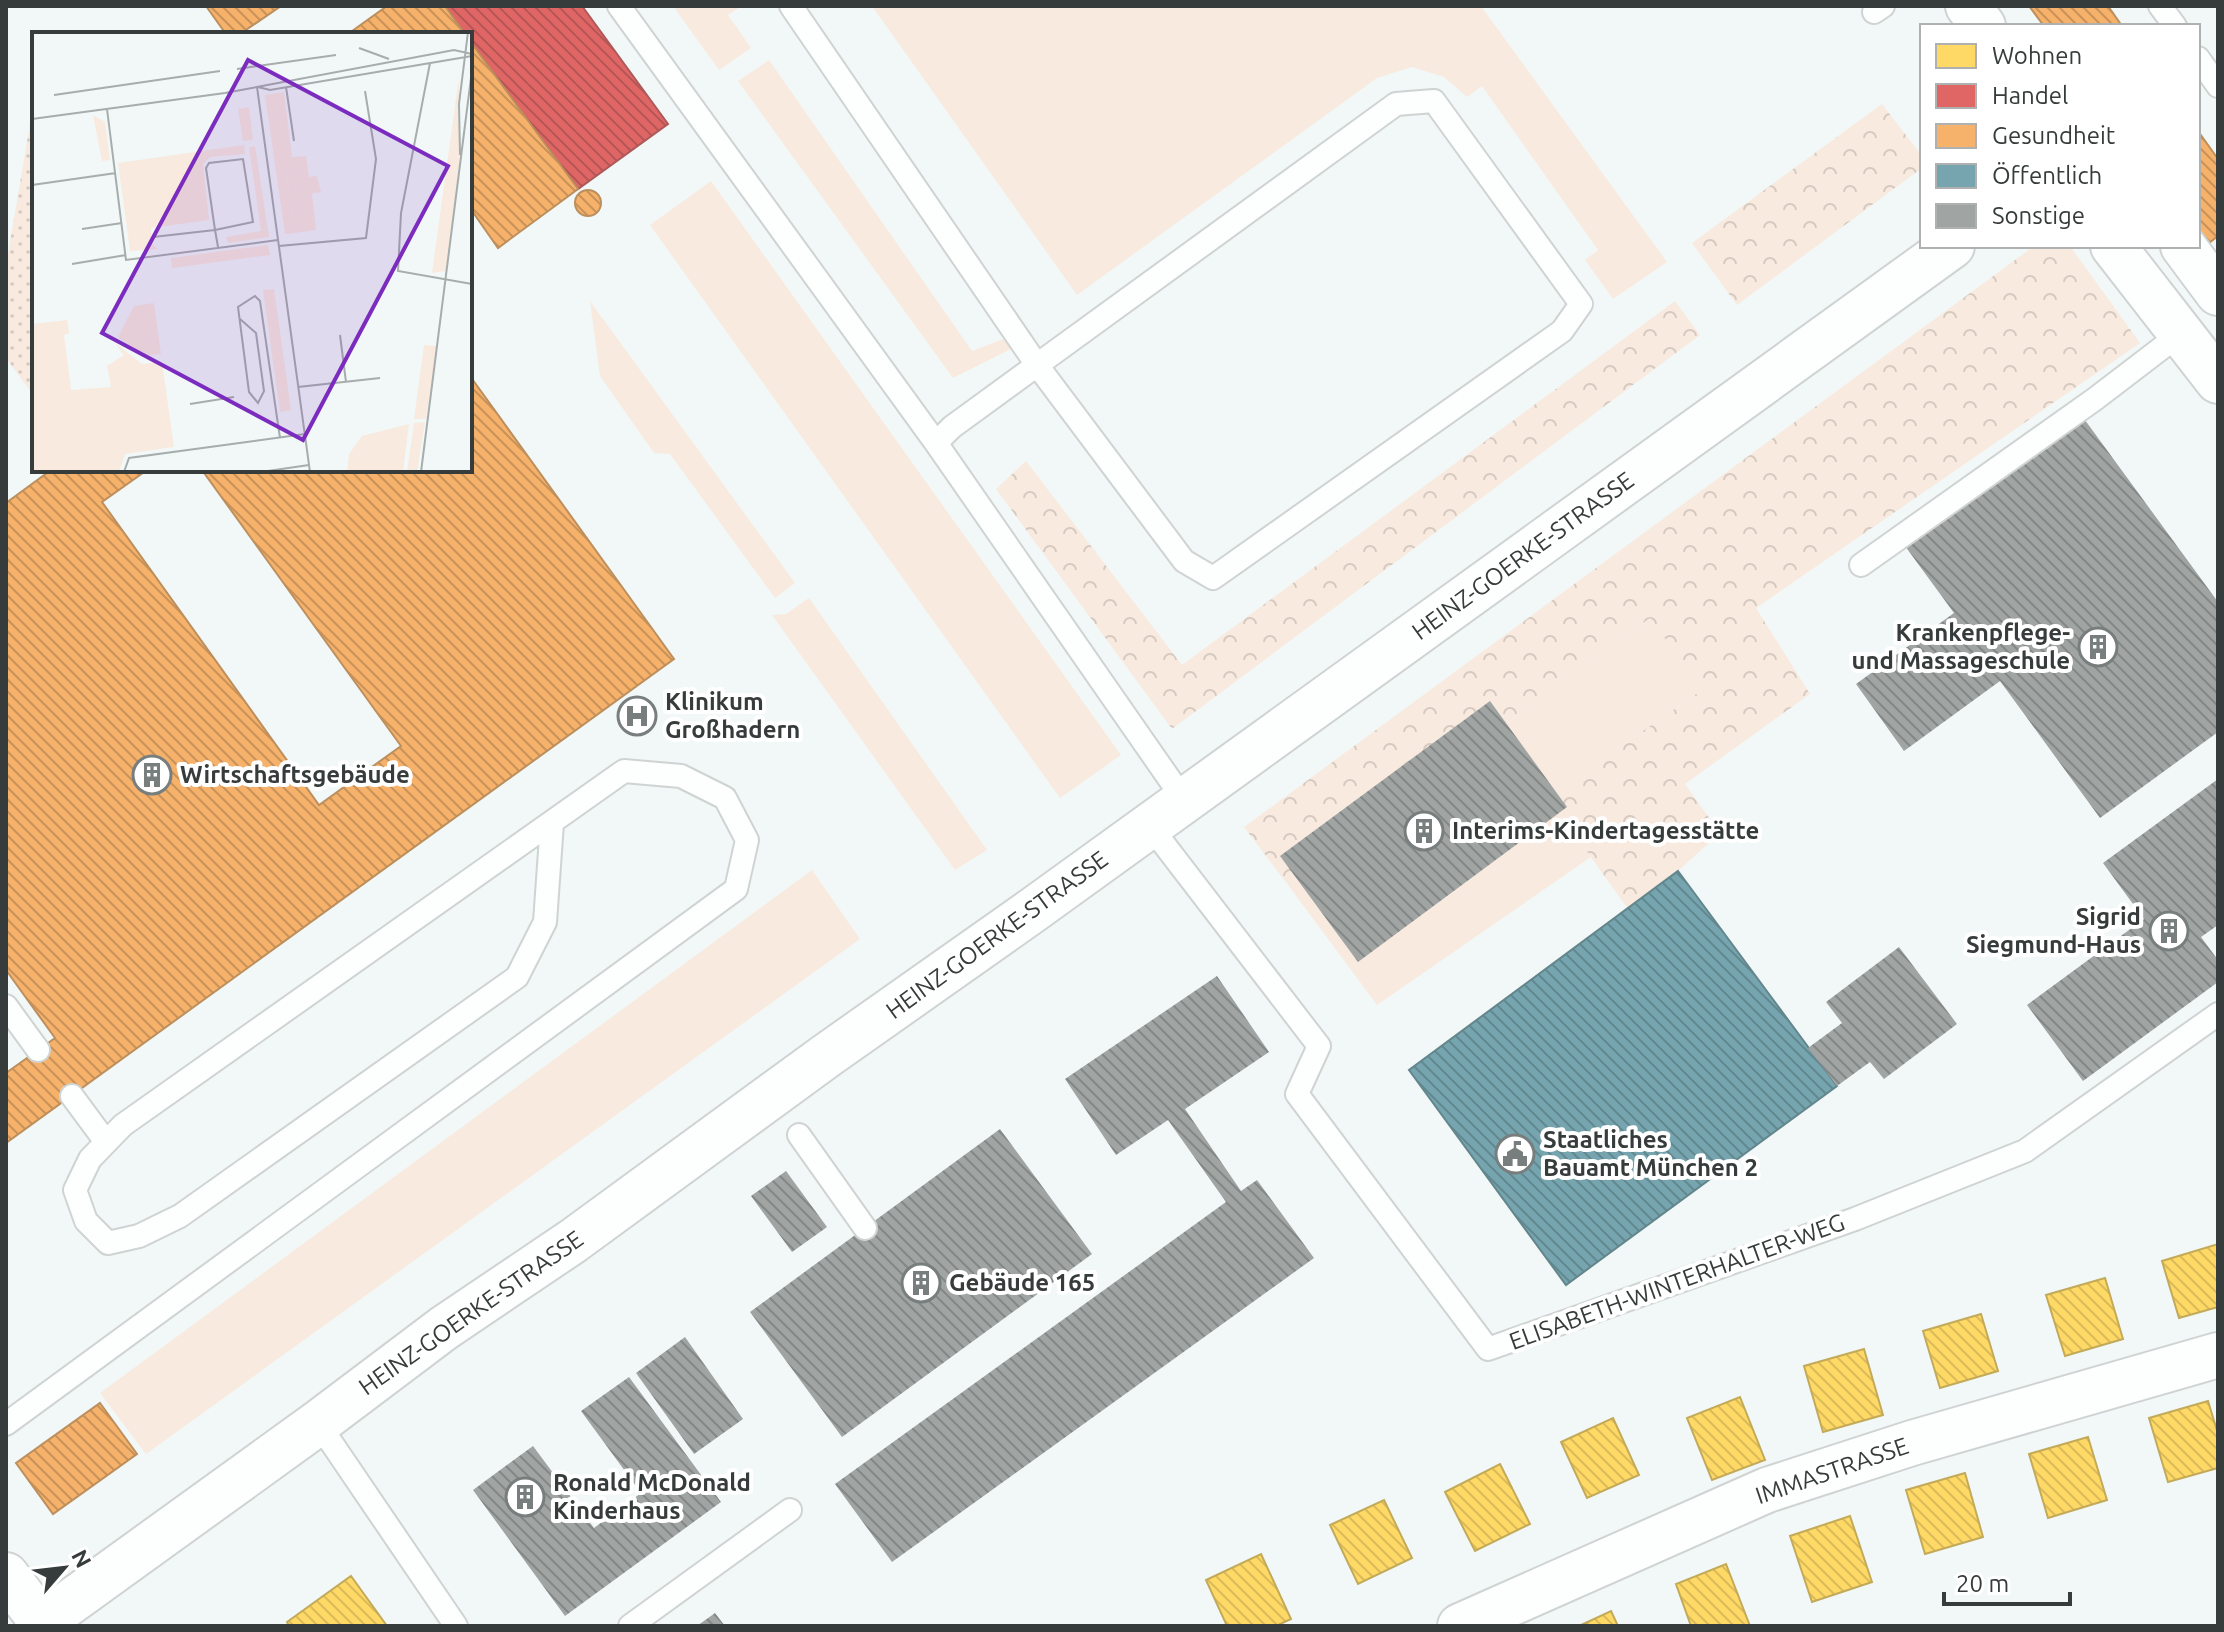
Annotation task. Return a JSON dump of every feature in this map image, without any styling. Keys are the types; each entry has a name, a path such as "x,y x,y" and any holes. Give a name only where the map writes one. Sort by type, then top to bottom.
{"street":[{"path":"1968,6 1982,24"},
{"name":"HEINZ-GOERKE-STRASSE","path":"40,1624 444,1328 573,1241 1949,248"},
{"path":"2115,248 2218,381"},
{"path":"2184,248 2218,293"},
{"name":"IMMASTRASSE","path":"1460,1626 1767,1490 1912,1443 2218,1355"},
{"path":"6,1575 40,1624"}],"lane":[{"path":"619,6 936,443 1167,813"},
{"path":"791,6 1037,365 1184,561 1213,578 1562,331 1581,304 1434,101 1396,104 1037,365 952,427 936,443"},
{"path":"2160,6 2174,24"},
{"path":"2200,61 2218,86"},
{"path":"1861,565 2095,399 2180,334"},
{"path":"6,1424 736,889 747,840 725,798 681,776 624,771 123,1125 90,1159 75,1190 86,1221 108,1243 139,1236 180,1216 517,977 545,922 552,823"},
{"name":"ELISABETH-WINTERHALTER-WEG","path":"1167,813 1319,1046 1297,1094 1488,1349 1855,1219 2025,1151 2218,1014"},
{"path":"6,1006 38,1050"},
{"path":"72,1096 106,1142"},
{"path":"799,1135 865,1228"},
{"path":"318,1423 456,1626"},
{"path":"630,1626 790,1510"}],"green space":[{"path":"673,6 742,6 728,15 751,48 719,70"},
{"path":"872,6 1481,6 1667,262 1613,299 1585,260 1598,250 1482,86 1467,97 1444,77 1412,67 1377,78 1077,295"},
{"path":"769,60 972,351 1006,338 1013,348 953,378 738,81"},
{"path":"1882,104 1920,153 1920,169 1737,305 1692,243"},
{"path":"32,112 32,393 6,358 6,266"},
{"path":"711,181 1121,755 1060,798 650,225"},
{"path":"2031,248 2071,248 2140,343 1756,608 1810,694 1685,784 1720,833 1678,871 1628,909 1548,797 1702,690 1650,618 1288,885 1244,827"},
{"path":"590,301 795,583 775,598 670,454 654,453 600,376"},
{"path":"1675,301 1700,335 1172,729 996,489 1026,461 1182,665"},
{"path":"809,598 987,850 955,870 772,615 786,614"},
{"path":"1650,618 1702,690 1548,797 1591,857 1377,1005 1288,885"},
{"path":"812,870 860,939 146,1454 100,1393"}],"building: Wohnen":[{"path":"2218,1244 2218,1307 2179,1318 2162,1261"},
{"path":"2105,1278 2123,1339 2065,1356 2046,1295"},
{"path":"1981,1314 1998,1371 1940,1388 1923,1331"},
{"path":"1864,1349 1883,1415 1823,1432 1804,1366"},
{"path":"1740,1397 1765,1460 1712,1480 1687,1418"},
{"path":"2208,1401 2218,1434 2218,1468 2168,1482 2149,1418"},
{"path":"1613,1418 1639,1475 1587,1498 1561,1442"},
{"path":"2088,1437 2107,1500 2048,1518 2029,1454"},
{"path":"1500,1464 1530,1524 1475,1551 1445,1492"},
{"path":"1965,1473 1983,1537 1925,1554 1906,1490"},
{"path":"1384,1500 1412,1558 1358,1584 1330,1525"},
{"path":"1850,1516 1872,1582 1812,1602 1790,1536"},
{"path":"1261,1554 1291,1619 1276,1626 1227,1626 1206,1580"},
{"path":"1726,1564 1750,1626 1691,1626 1676,1584"},
{"path":"351,1576 387,1626 289,1626 287,1622"},
{"path":"1611,1611 1618,1626 1579,1626"}],"building: Handel":[{"path":"445,6 582,6 668,124 578,189 472,44 472,32 464,32"}],"building: Gesundheit":[{"path":"206,6 281,6 243,32 225,32"},
{"path":"387,6 445,6 464,32 351,32"},
{"path":"2029,6 2108,6 2121,24 2042,24"},
{"path":"472,44 578,189 498,248 472,211"},
{"path":"2200,134 2218,159 2218,236 2205,246 2200,240"},
{"path":"588,190 597,194 601,203 597,212 588,216 579,212 575,203 579,194"},
{"name":"Wirtschaftsgebäude","path":"472,379 674,659 6,1143 6,1073 55,1038 6,970 6,503 48,472 144,472 102,502 319,805 401,746 203,472 472,472"},
{"path":"100,1403 137,1454 53,1514 16,1463"}],"building: Öffentlich":[{"path":"1678,871 1837,1086 1566,1285 1409,1070"}],"building: Sonstige":[{"name":"Krankenpflege- und Massageschule","path":"2082,416 2218,602 2218,732 2100,818 2000,681 1904,751 1856,684 1954,613 1905,546"},
{"name":"Interims-Kindertagesstätte","path":"1490,701 1567,807 1358,962 1280,856"},
{"name":"Sigrid Siegmund-Haus","path":"2218,779 2218,925 2201,937 2218,960 2218,982 2083,1081 2027,1005 2144,919 2103,863"},
{"path":"1899,947 1957,1024 1884,1079 1870,1062 1837,1086 1808,1048 1842,1023 1826,1002"},
{"path":"1217,976 1269,1052 1185,1109 1241,1191 1257,1180 1314,1258 892,1562 835,1484 1226,1202 1168,1120 1116,1155 1065,1079"},
{"name":"Gebäude 165","path":"1000,1129 1092,1254 842,1437 750,1312"},
{"path":"786,1171 827,1227 792,1252 751,1196"},
{"path":"685,1337 743,1419 694,1454 636,1373"},
{"name":"Ronald McDonald Kinderhaus","path":"629,1377 721,1502 565,1616 473,1490 533,1446 594,1528 641,1493 581,1411"},
{"path":"715,1613 725,1626 697,1626"}],"place":[{"name":"Krankenpflege- und Massageschule","path":"2098,647"},
{"name":"Klinikum Großhadern","path":"637,716"},
{"name":"Wirtschaftsgebäude","path":"152,775"},
{"name":"Interims-Kindertagesstätte","path":"1424,831"},
{"name":"Sigrid Siegmund-Haus","path":"2169,931"},
{"name":"Staatliches Bauamt München 2","path":"1515,1154"},
{"name":"Gebäude 165","path":"921,1283"},
{"name":"Ronald McDonald Kinderhaus","path":"525,1497"}]}
